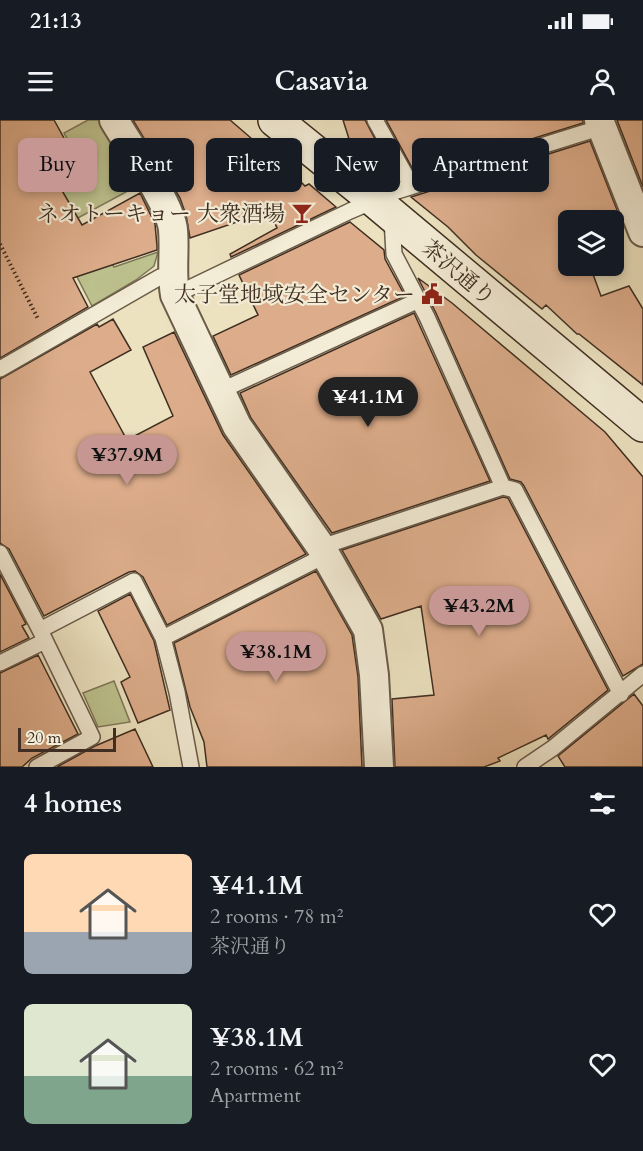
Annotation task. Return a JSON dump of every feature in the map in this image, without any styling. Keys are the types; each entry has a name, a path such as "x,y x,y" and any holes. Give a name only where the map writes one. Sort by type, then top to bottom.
{"street":[{"path":"114,120 168,210 173,229 173,286 237,426 324,551 368,630 374,675 379,767"},
{"name":"茶沢通り","path":"274,120 383,207 643,425"},
{"path":"600,124 643,232"}],"lane":[{"path":"375,120 411,185"},
{"path":"0,369 160,277 173,286 383,207 411,185 600,124"},
{"path":"383,207 394,254 418,300 503,487"},
{"path":"220,391 418,300"},
{"path":"163,638 324,551 503,487 516,490 621,694"},
{"path":"0,554 92,737 37,767"},
{"path":"0,663 42,635 134,581 163,638 177,692 190,767"},
{"path":"525,767 553,748 643,674"}],"path":[{"path":"0,244 50,340"}],"green space":[{"path":"88,120 100,120 111,138 109,192 126,192 52,232 35,201 51,192 97,192 97,138 67,138 64,133"},
{"path":"158,252 154,266 136,280 92,306 75,273 108,257 114,267"},
{"path":"114,681 130,722 98,727 83,693"}],"building":[{"path":"0,120 54,120 64,138 18,138 18,192 63,192 82,225 140,193 155,224 157,250 73,278 88,307 0,358"},
{"path":"133,120 230,120 251,138 206,138 206,192 302,192 302,183 305,186 309,184 314,188 314,192 318,192 336,207 231,257 230,254 277,228 269,211 190,238 186,215 176,192 194,192 194,138 144,138"},
{"path":"343,120 365,120 374,138 349,138"},
{"path":"386,120 583,120 583,123 535,138 412,138 412,168 400,146 400,138 396,138"},
{"path":"617,120 643,120 643,187"},
{"path":"590,141 617,210 558,210 558,276 594,276 601,296 629,286 643,309 643,385 577,334 546,305 542,309 476,255 448,227 411,197 427,192 549,192 549,154"},
{"path":"350,222 384,250 385,259 405,296 231,375 213,336 258,315 239,275"},
{"path":"418,278 452,303 605,432 643,477 643,664 623,676 524,486 521,482 510,479 436,313"},
{"path":"414,313 490,481 332,533 251,418 240,393"},
{"path":"113,319 131,350 90,372 127,440 173,416 143,347 174,332 223,435 306,554 167,625 143,577 135,571 44,616 9,549 0,543 0,379 97,324 99,327"},
{"path":"503,497 508,498 608,690 548,739 546,735 498,758 500,761 484,767 395,767 392,699 434,695 421,606 381,619 342,550"},
{"path":"316,571 352,635 358,677 362,767 207,767 204,742 190,707 174,643"},
{"path":"0,574 26,624 22,626 29,638 0,652"},
{"path":"130,594 154,641 170,710 138,723 121,682 130,677 98,611"},
{"path":"38,655 78,734 32,758 22,767 0,767 0,673"},
{"path":"634,694 643,706 643,767 565,767 558,756"},
{"path":"135,729 153,767 57,767 95,746"}],"place":[{"name":"ネオトーキョー 大衆酒場","path":"302,213"},
{"name":"太子堂地域安全センター","path":"432,294"}]}
